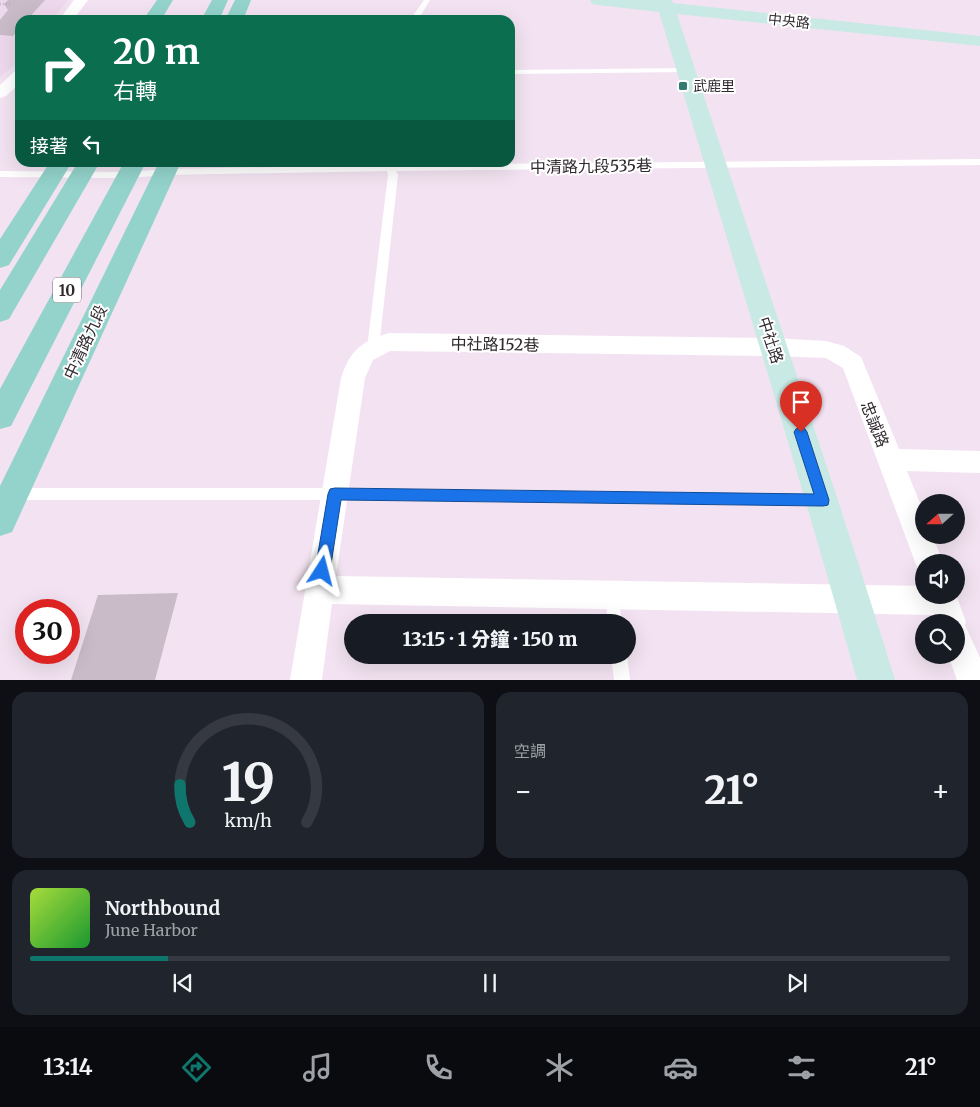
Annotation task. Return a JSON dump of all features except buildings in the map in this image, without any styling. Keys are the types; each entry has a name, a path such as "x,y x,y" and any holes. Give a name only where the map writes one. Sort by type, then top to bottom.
{"main road":[{"path":"155,15 164,0"},
{"path":"212,15 220,0"},
{"path":"236,15 243,0"},
{"name":"中清路九段","path":"0,521 168,167"},
{"path":"0,259 71,169"},
{"path":"0,312 71,169"},
{"name":"10","path":"0,417 131,169"}],"street":[{"path":"70,15 81,0"},
{"name":"中央路","path":"598,0 665,4 980,41"},
{"name":"中社路","path":"665,4 773,348 823,500 876,680"},
{"path":"0,94 15,80"},
{"name":"中社路152巷","path":"373,348 389,342 773,348"},
{"path":"306,680 353,378 358,360 373,348"},
{"name":"忠誠路","path":"773,348 835,350 845,355 853,363 925,554"},
{"path":"890,460 980,462"},
{"path":"319,590 852,600 945,606"},
{"path":"965,659 973,680"}],"lane":[{"path":"417,15 426,0"},
{"path":"515,72 686,70"},
{"name":"中清路九段535巷","path":"515,165 980,162"},
{"name":"中清路九段535巷","path":"0,174 71,169 168,167"},
{"path":"373,348 393,175 391,167"},
{"path":"13,494 335,494 823,500"},
{"path":"612,594 614,614"},
{"path":"620,664 622,680"}],"path":[{"path":"0,4 12,4"}],"shaded area":[{"path":"0,0 68,0 56,15 15,15 15,64 0,77"}],"place":[{"name":"武鹿里","path":"683,86"}],"route":[{"path":"322,571 335,494 823,500 801,432"}]}
